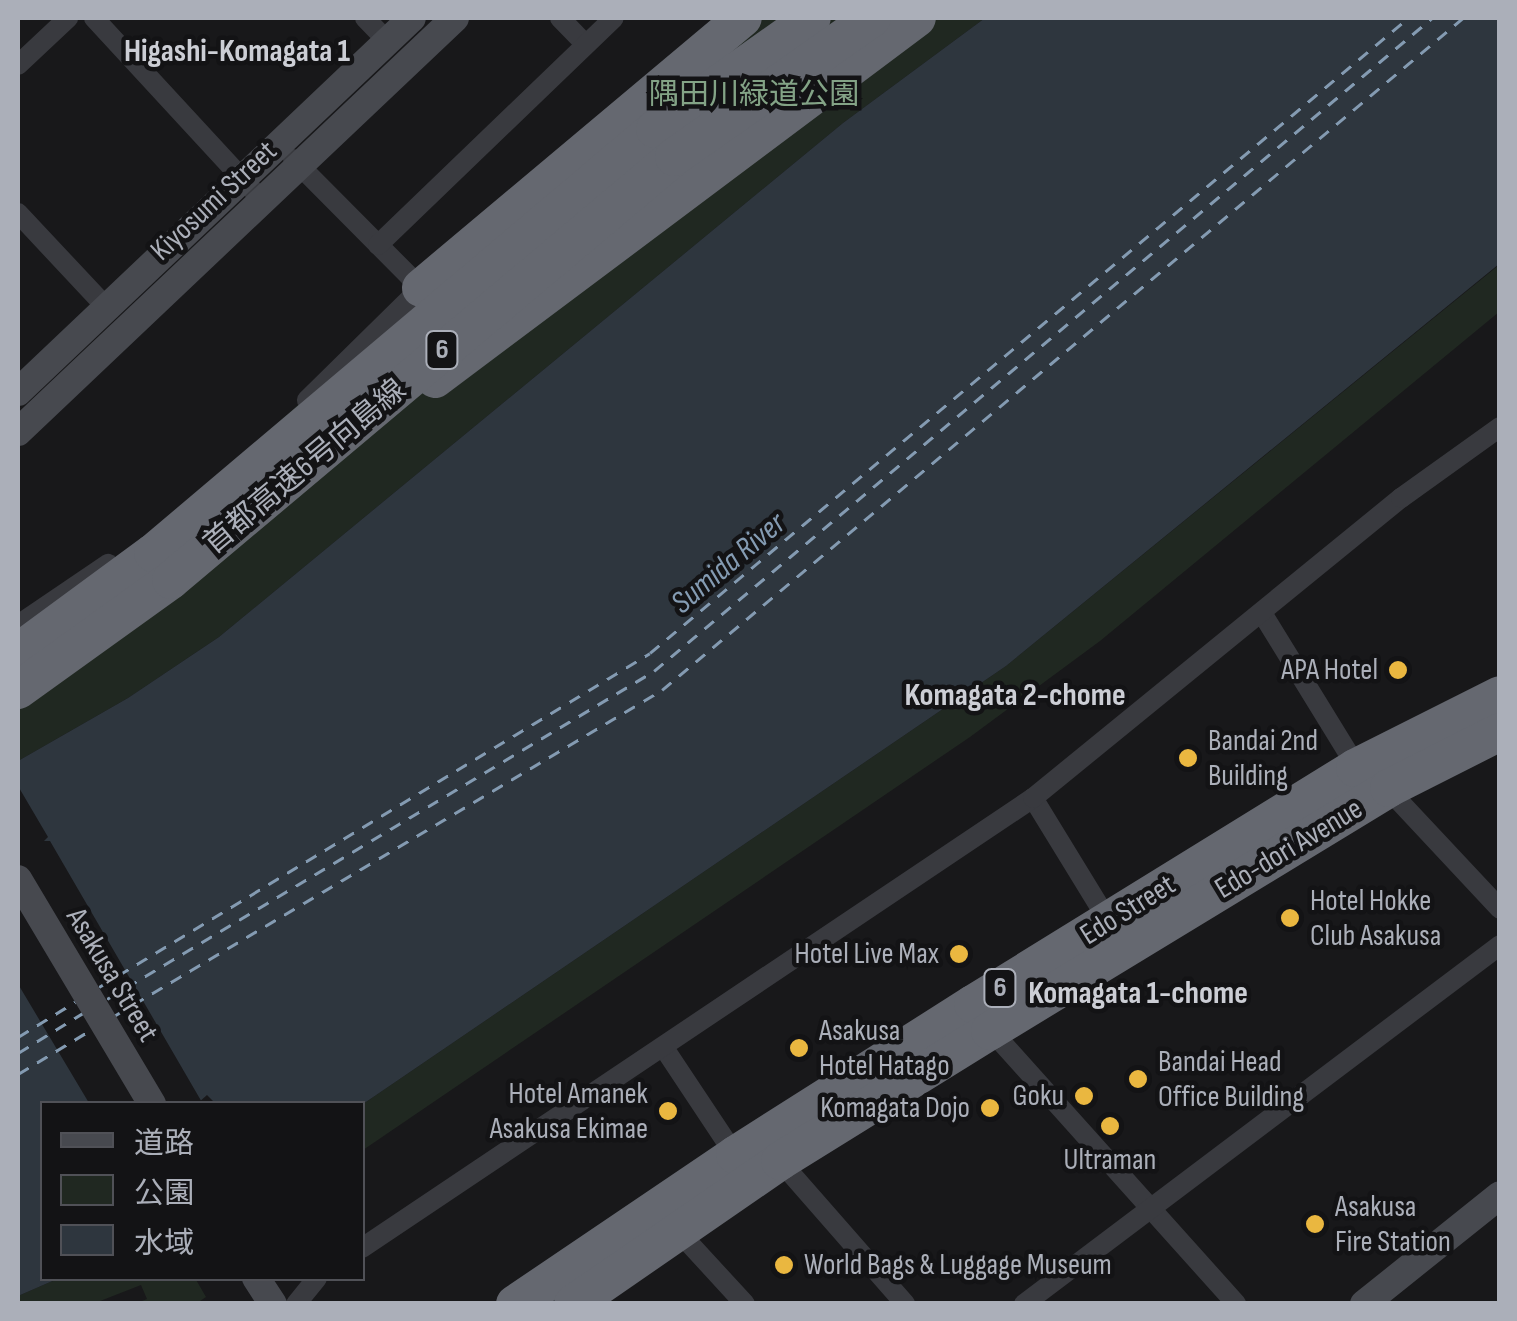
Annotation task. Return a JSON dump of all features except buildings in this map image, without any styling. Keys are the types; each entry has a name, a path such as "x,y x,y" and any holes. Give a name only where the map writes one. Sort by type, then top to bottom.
{"highway":[{"path":"420,288 743,18"},
{"name":"首都高速6号向島線","path":"18,652 153,553 655,129 812,18"},
{"name":"首都高速6号向島線","path":"18,690 171,580 674,156 872,18"},
{"path":"132,548 309,474 918,18"},
{"name":"Edo Street","path":"515,1304 735,1155 981,1018 1108,922 1355,768 1500,696"},
{"name":"Edo-dori Avenue","path":"677,1230 981,1018 1389,788 1500,732"},
{"name":"6","path":"573,1304 677,1230"}],"main road":[{"name":"Kiyosumi Street","path":"18,392 412,18"},
{"name":"Kiyosumi Street","path":"18,432 455,18"},
{"name":"Asakusa Street","path":"18,879 150,1101"},
{"path":"1364,1304 1500,1195"},
{"path":"258,1281 273,1304"}],"street":[{"path":"18,65 68,18"},
{"path":"94,18 262,201"},
{"path":"365,18 387,40"},
{"path":"560,18 584,43"},
{"path":"378,245 614,18"},
{"path":"18,624 132,548 226,477 420,288 277,143"},
{"path":"18,213 106,307"},
{"path":"365,1246 1033,798 1401,498 1500,427"},
{"path":"1262,613 1355,768 1389,788 1500,909"},
{"path":"1033,798 1108,922"},
{"path":"1024,1304 1500,945"},
{"path":"981,1018 1236,1304"},
{"path":"664,1048 735,1155"},
{"path":"780,1161 905,1304"},
{"path":"677,1230 745,1304"},
{"path":"296,1304 315,1281"}],"green space":[{"name":"隅田川緑道公園","path":"726,18 985,18 843,123 219,637 128,698 18,761 18,630 93,581 257,442"},
{"path":"1499,265 1499,312 1100,641 970,737 365,1149 365,1103 1006,666"},
{"path":"52,1281 197,1281 206,1297 197,1303 137,1303 147,1299 141,1285 95,1303 18,1303 18,1296"}],"water":[{"name":"Sumida River","path":"985,18 1499,18 1499,264 1006,666 365,1103 213,1101 207,1095 200,1101 40,1101 40,1281 52,1281 18,1296 18,761 128,698 219,637 843,123"}],"pier":[{"path":"18,786 48,837 44,841 50,841 201,1101 88,1101 18,984"}],"ferry route":[{"path":"99,987 650,653 1408,18"},
{"path":"107,999 654,671 1432,18"},
{"path":"114,1016 662,690 1463,18"},
{"path":"18,1037 75,1002"},
{"path":"18,1053 83,1013"},
{"path":"18,1074 94,1028"}],"place":[{"name":"APA Hotel","path":"1398,670"},
{"name":"Bandai 2nd Building","path":"1188,758"},
{"name":"Hotel Hokke Club Asakusa","path":"1290,918"},
{"name":"Hotel Live Max","path":"959,954"},
{"name":"Asakusa Hotel Hatago","path":"799,1048"},
{"name":"Bandai Head Office Building","path":"1138,1079"},
{"name":"Goku","path":"1084,1096"},
{"name":"Komagata Dojo","path":"990,1108"},
{"name":"Hotel Amanek Asakusa Ekimae","path":"668,1111"},
{"name":"Ultraman","path":"1110,1126"},
{"name":"Asakusa Fire Station","path":"1315,1224"},
{"name":"World Bags & Luggage Museum","path":"784,1265"}],"district":[{"name":"Higashi-Komagata 1","path":"237,52"},
{"name":"Komagata 2-chome","path":"1015,696"},
{"name":"Komagata 1-chome","path":"1138,994"}]}
